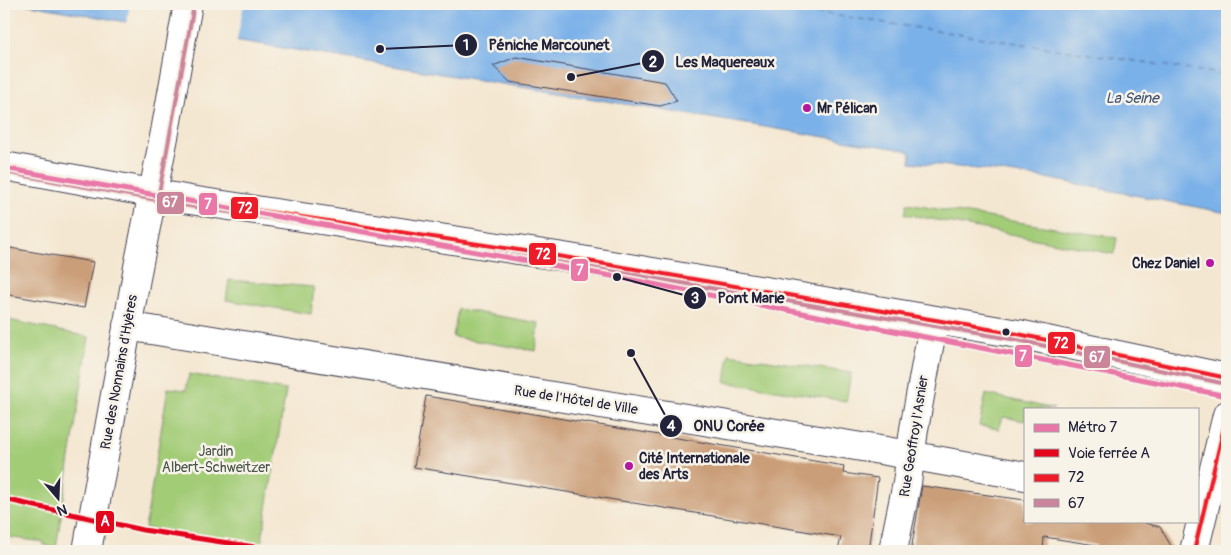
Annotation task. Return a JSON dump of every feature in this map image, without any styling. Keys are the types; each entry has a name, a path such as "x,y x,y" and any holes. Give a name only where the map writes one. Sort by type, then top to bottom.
{"street":[{"name":"Rue des Nonnains d'Hyères","path":"87,551 188,4"},
{"path":"4,166 153,192 564,257 1018,334 1227,378"},
{"name":"Rue Geoffroy l'Asnier","path":"893,551 912,455 914,429 934,320"},
{"name":"Rue de l'Hôtel de Ville","path":"128,326 912,455 1024,476"},
{"path":"1194,551 1210,514 1227,415"}],"green space":[{"path":"907,204 1117,238 1114,254 905,214"},
{"path":"229,280 314,287 311,314 226,300"},
{"path":"458,309 539,323 536,351 453,337"},
{"path":"4,319 89,337 56,548 44,545 44,542 7,537 4,539"},
{"path":"729,354 851,373 846,401 725,382"},
{"name":"Jardin Albert-Schweitzer","path":"189,374 286,390 261,546 288,551 260,551 260,546 145,528 168,388 186,390"},
{"path":"986,394 1049,408 1024,408 1024,421 1003,417 999,429 979,426"}],"water":[{"name":"La Seine","path":"24,4 1227,4 1227,213 1051,179 910,162 910,152 905,150"}],"pier":[{"path":"130,4 244,4 236,43 126,25"}],"building":[{"path":"516,57 665,82 677,101 660,106 510,82 493,66"},
{"path":"4,247 93,262 84,308 4,294"},
{"path":"426,396 844,466 843,473 878,478 868,551 838,551 841,537 414,467"},
{"path":"922,486 1024,500 1024,522 1142,522 1160,527 1174,551 1095,551 1096,545 1044,537 1043,551 911,551"}],"ferry route":[{"path":"761,4 1227,75"}],"metro line":[{"name":"7","path":"4,168 617,277 1227,396"}],"rail line":[{"name":"A","path":"4,499 143,530 281,551"}],"transit line":[{"name":"67","path":"159,193 194,5"},
{"name":"72","path":"4,166 190,200 564,257 1018,334 1227,378"},
{"name":"67","path":"4,172 189,206 563,263 1017,340 1226,384"},
{"name":"72","path":"1194,551 1227,415"}],"place":[{"name":"Péniche Marcounet","path":"380,49"},
{"name":"Les Maquereaux","path":"571,77"},
{"name":"Mr Pélican","path":"807,108"},
{"name":"Chez Daniel","path":"1210,263"},
{"name":"Pont Marie","path":"617,277"},
{"name":"ONU Corée","path":"631,353"},
{"name":"Cité Internationale des Arts","path":"629,466"}]}
